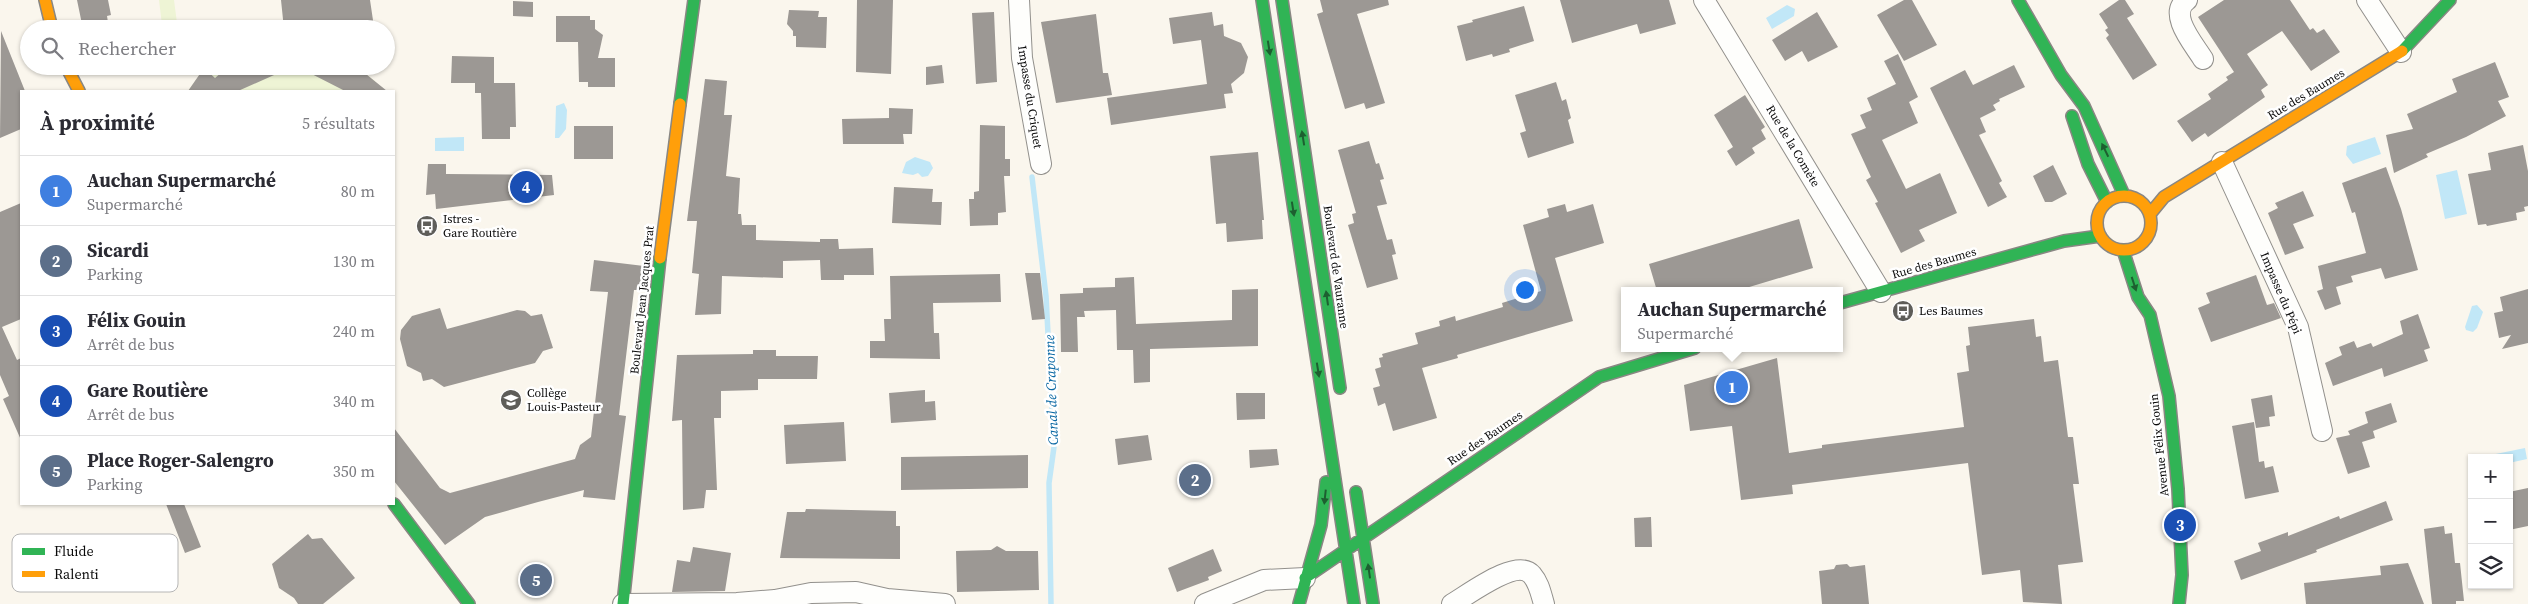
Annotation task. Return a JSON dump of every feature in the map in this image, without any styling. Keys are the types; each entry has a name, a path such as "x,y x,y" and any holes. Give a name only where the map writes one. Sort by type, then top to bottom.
{"street":[{"path":"36,0 48,20"},
{"path":"45,0 50,20"},
{"name":"Boulevard Jean Jacques Prat","path":"623,604 662,243 694,0"},
{"name":"Impasse du Criquet","path":"1019,0 1022,58 1041,164"},
{"path":"1262,0 1354,604"},
{"name":"Boulevard de Vauranne","path":"1282,0 1342,397"},
{"name":"Rue de la Comète","path":"1704,0 1881,292"},
{"path":"2018,0 2062,75 2084,106 2124,195"},
{"path":"2188,0 2183,3 2180,11 2180,20 2203,59"},
{"path":"2366,0 2401,52"},
{"name":"Rue des Baumes","path":"2150,214 2164,197 2401,52 2450,0"},
{"path":"71,75 78,90"},
{"path":"2062,75 2069,109 2088,164 2107,202"},
{"name":"Impasse du Pépi","path":"2222,162 2298,327 2322,431"},
{"path":"2124,195 2140,200 2150,214 2150,231 2142,249 2123,250 2106,243 2100,236 2098,218 2107,202 2124,195"},
{"name":"Rue des Baumes","path":"2140,200 2164,197"},
{"name":"Rue des Baumes","path":"2064,241 2098,218"},
{"name":"Rue des Baumes","path":"1843,303 2064,241 2100,236"},
{"name":"Avenue Félix Gouin","path":"2123,250 2138,297 2150,315 2169,396 2178,489 2182,575 2179,604"},
{"name":"Avenue Félix Gouin","path":"2150,315 2153,299"},
{"name":"Rue des Baumes","path":"1304,578 1599,377 1682,352"},
{"path":"1299,604 1304,578 1321,525 1326,487 1323,466 1331,450"},
{"path":"1355,482 1373,604"},
{"path":"395,505 469,604"},
{"path":"1452,604 1508,571 1521,569 1531,574 1539,585 1544,604"},
{"path":"1205,604 1264,580 1304,578"},
{"path":"623,604 737,603 775,600 811,594 856,592 887,599 944,604"}],"green space":[{"path":"159,0 174,0 177,20 161,20"},
{"path":"200,75 367,75 375,81 376,90 189,90"}],"water":[{"path":"1787,5 1795,9 1794,16 1772,29 1766,18"},
{"path":"564,103 567,110 566,129 559,138 555,138 556,106"},
{"path":"464,137 464,151 435,151 435,138"},
{"path":"2375,137 2381,154 2353,164 2346,155 2347,146"},
{"path":"915,157 930,162 933,168 928,176 922,177 918,173 913,175 902,173 906,162"},
{"path":"2457,170 2467,214 2445,219 2436,175"},
{"path":"2477,305 2483,312 2477,328 2473,332 2466,330 2465,327 2472,306"},
{"path":"2525,448 2527,459 2513,462 2513,454 2496,454"}],"building":[{"path":"77,0 108,0 111,15 107,16 108,20 81,20"},
{"path":"281,0 370,0 373,20 283,20"},
{"path":"857,0 893,0 891,74 856,72"},
{"path":"1320,0 1388,0 1389,5 1357,14 1385,103 1366,109 1364,103 1345,109 1317,14 1323,12"},
{"path":"1560,0 1669,0 1676,24 1640,34 1637,24 1572,43"},
{"path":"1904,0 1912,0 1937,45 1904,61 1877,15"},
{"path":"2119,0 2125,0 2134,14 2127,18 2157,65 2133,80 2106,38 2109,35 2105,30 2108,28 2099,14"},
{"path":"2224,0 2290,0 2310,30 2313,28 2317,33 2324,29 2340,52 2311,71 2282,31 2247,54 2268,85 2261,90 2265,97 2208,137 2205,133 2192,142 2177,121 2211,99 2208,94 2228,80 2226,77 2234,72 2198,17"},
{"path":"513,1 533,2 533,17 513,16"},
{"path":"1524,6 1534,41 1509,49 1510,52 1493,57 1492,54 1466,61 1457,26"},
{"path":"789,10 819,11 818,17 827,17 826,48 796,47 796,36 793,36 793,31 787,24"},
{"path":"994,12 997,82 976,84 972,13"},
{"path":"1212,12 1214,26 1223,24 1224,36 1241,43 1248,57 1244,73 1231,84 1233,93 1224,94 1226,108 1111,125 1107,98 1207,84 1201,40 1173,44 1169,18"},
{"path":"1817,12 1838,47 1808,62 1802,51 1785,61 1772,40"},
{"path":"1096,14 1103,73 1108,73 1112,95 1056,103 1041,22"},
{"path":"556,16 590,16 590,20 595,20 595,29 603,35 598,58 615,58 615,87 588,87 588,82 579,82 578,42 556,42"},
{"path":"1,31 25,90 20,90 20,129 0,138"},
{"path":"1898,54 1918,97 1909,102 1918,123 1882,140 1906,189 1940,173 1957,213 1919,230 1925,241 1901,253 1875,203 1878,202 1866,180 1871,177 1851,134 1866,128 1860,115 1872,110 1867,98 1896,84 1884,61"},
{"path":"452,56 494,57 494,83 515,83 516,127 510,127 510,139 482,139 481,93 475,93 475,83 451,83"},
{"path":"2495,62 2509,97 2498,101 2506,116 2466,137 2426,154 2428,157 2394,173 2386,135 2413,129 2407,114 2457,92 2452,79"},
{"path":"942,65 944,83 926,85 926,67"},
{"path":"2014,65 2025,87 1999,99 2000,101 1993,105 1996,110 1980,118 1986,132 1979,135 2002,181 1999,183 2007,197 1988,207 1930,88 1965,70 1973,85"},
{"path":"199,75 212,75 215,78 218,75 274,75 240,90 189,90"},
{"path":"314,75 367,75 386,90 343,90"},
{"path":"705,79 727,81 724,115 732,115 726,176 740,178 738,214 741,214 742,225 756,225 756,240 820,242 820,239 838,239 839,249 873,248 874,275 844,275 844,280 821,280 820,260 783,261 783,278 722,276 721,314 695,315 699,274 692,273 697,221 687,221"},
{"path":"1556,82 1562,101 1566,99 1571,118 1568,120 1574,143 1528,158 1520,133 1526,131 1515,95"},
{"path":"1745,95 1765,127 1761,130 1766,139 1752,148 1755,153 1736,166 1727,151 1733,147 1714,115"},
{"path":"889,108 913,109 912,134 903,134 904,144 843,144 842,119 889,118"},
{"path":"980,125 1005,126 1005,159 1010,159 1010,176 1004,176 1006,212 998,213 998,225 970,226 969,199 974,199 974,192 979,191"},
{"path":"574,126 613,126 613,159 574,159"},
{"path":"1369,141 1376,164 1379,163 1384,179 1380,180 1387,204 1377,206 1387,240 1392,239 1396,254 1392,255 1398,279 1367,288 1348,225 1354,223 1352,214 1356,213 1338,150"},
{"path":"2523,145 2528,171 2528,206 2524,207 2525,211 2516,213 2517,220 2487,226 2486,224 2478,225 2468,174 2491,170 2488,153"},
{"path":"1258,152 1264,220 1262,220 1263,239 1227,242 1226,223 1216,224 1210,156"},
{"path":"428,164 446,164 446,174 552,175 554,195 436,209 435,194 426,195"},
{"path":"2053,165 2067,194 2052,202 2045,202 2033,176"},
{"path":"2386,167 2401,209 2418,270 2385,279 2381,268 2351,276 2353,282 2336,287 2341,304 2325,310 2317,291 2323,289 2318,266 2366,253 2355,212 2352,213 2342,183"},
{"path":"894,187 933,189 932,202 942,202 941,225 892,223"},
{"path":"2303,191 2314,216 2293,224 2304,248 2285,255 2268,213 2278,208 2275,203"},
{"path":"20,203 20,319 2,327 17,360 20,358 20,438 3,399 9,396 0,375 0,212"},
{"path":"1565,204 1567,212 1593,204 1604,243 1555,258 1573,321 1457,355 1458,358 1422,368 1437,418 1393,431 1385,403 1378,406 1373,388 1380,386 1375,369 1381,367 1379,358 1383,357 1382,354 1418,344 1415,333 1440,326 1439,321 1455,316 1456,321 1503,307 1502,303 1541,291 1523,225 1549,217 1547,209"},
{"path":"1799,219 1813,268 1749,287 1656,287 1649,264"},
{"path":"594,260 644,266 641,290 634,290 619,415 626,416 615,500 583,497 584,490 538,502 485,517 445,545 395,482 395,429 440,488 450,493 575,459 580,445 591,437 608,292 590,291"},
{"path":"1025,273 1040,273 1045,319 1032,320"},
{"path":"1000,274 1001,302 933,303 934,333 939,333 940,359 870,358 870,341 885,341 884,319 891,319 890,276"},
{"path":"2256,275 2267,305 2274,303 2281,318 2211,342 2198,308 2210,303 2206,293"},
{"path":"1134,277 1136,324 1232,320 1232,290 1258,289 1258,346 1150,349 1150,382 1134,383 1133,350 1117,350 1116,310 1084,311 1085,317 1077,317 1078,352 1061,352 1060,294 1083,293 1083,288 1115,287 1115,278"},
{"path":"2528,289 2528,343 2502,349 2511,335 2499,338 2494,313 2503,311 2500,297"},
{"path":"440,308 447,329 517,310 525,311 531,316 542,314 553,348 543,351 535,363 444,387 432,379 423,381 421,373 407,366 400,339 401,330 412,316"},
{"path":"2418,314 2430,348 2424,350 2428,361 2384,377 2382,368 2333,386 2325,363 2342,355 2339,347 2354,341 2357,348 2371,343 2373,347 2403,334 2400,321"},
{"path":"2034,319 2036,337 2041,336 2044,362 2058,360 2068,437 2073,437 2079,484 2073,484 2083,562 2058,565 2062,604 2023,602 2020,570 1982,575 1968,463 1792,485 1793,494 1741,500 1732,426 1690,431 1684,385 1777,358 1789,453 1822,448 1822,445 1964,427 1957,373 1969,371 1966,346 1970,345 1968,327"},
{"path":"753,350 776,350 776,356 818,356 817,379 758,379 758,390 721,391 721,418 714,418 717,490 706,490 704,508 683,510 682,420 672,421 677,355 753,354"},
{"path":"925,390 925,402 935,401 936,420 891,423 889,393"},
{"path":"1236,393 1265,393 1265,419 1237,420"},
{"path":"2272,395 2275,416 2269,417 2270,426 2256,428 2251,399"},
{"path":"2391,403 2397,422 2373,431 2375,438 2362,442 2370,467 2348,474 2336,438 2350,435 2348,431 2368,423 2365,412"},
{"path":"844,422 846,461 786,464 784,425"},
{"path":"2254,422 2259,462 2264,461 2265,468 2273,466 2279,492 2245,499 2232,426"},
{"path":"1148,435 1152,460 1118,465 1115,439"},
{"path":"1277,449 1279,465 1250,468 1249,450"},
{"path":"1028,455 1028,488 901,490 901,457"},
{"path":"2528,488 2528,526 2513,529 2513,499 2513,491"},
{"path":"2386,501 2393,520 2316,550 2317,552 2241,580 2234,561 2261,551 2258,543 2288,532 2288,536 2339,516 2340,519"},
{"path":"166,505 184,505 201,547 185,553"},
{"path":"806,509 896,511 896,526 900,526 900,559 780,558 787,512 805,512"},
{"path":"1651,517 1652,547 1635,547 1634,518"},
{"path":"2444,526 2445,534 2452,533 2455,563 2460,563 2464,601 2456,601 2456,604 2432,604 2424,529"},
{"path":"308,534 312,539 322,538 355,578 323,604 298,604 294,598 279,588 272,564"},
{"path":"997,546 1006,551 1038,551 1039,590 957,592 956,551 991,550"},
{"path":"693,547 731,553 725,591 672,592 677,560 690,562"},
{"path":"1213,549 1222,571 1208,577 1209,580 1177,592 1168,568"},
{"path":"2408,563 2424,604 2306,604 2304,583 2381,575 2380,566"},
{"path":"1847,564 1850,567 1865,565 1869,604 1822,604 1819,571 1834,569 1836,565"}],"waterway":[{"name":"Canal de Craponne","path":"1032,177 1046,296 1054,447 1049,483 1051,604"}],"traffic: fast":[{"path":"680,104 694,0"},
{"path":"1262,0 1354,604"},
{"path":"1282,0 1340,388"},
{"path":"2018,0 2061,75 2084,106 2124,195"},
{"path":"2402,51 2450,0"},
{"path":"2072,116 2088,164 2107,202"},
{"path":"1843,302 2064,241 2100,236"},
{"path":"2123,250 2138,297 2150,315 2169,396 2178,489 2182,575 2179,604"},
{"path":"623,604 660,258"},
{"path":"1305,578 1599,377 1682,352"},
{"path":"1299,604 1321,525 1326,482"},
{"path":"1356,492 1373,603"},
{"path":"395,505 469,604"}],"traffic: slow":[{"path":"45,0 50,20"},
{"path":"2150,214 2164,197 2402,51"},
{"path":"71,75 78,90"},
{"path":"660,258 680,104"},
{"path":"2119,196 2129,196 2139,200 2147,208 2151,223 2147,238 2139,246 2129,250 2119,250 2109,246 2101,238 2097,228 2097,218 2101,208 2109,200 2119,196"}],"place":[{"name":"Gare Routière","path":"526,187"},
{"name":"Istres - Gare Routière","path":"427,226"},
{"name":"Les Baumes","path":"1903,311"},
{"name":"Auchan Supermarché","path":"1732,387"},
{"name":"Collège Louis-Pasteur","path":"511,400"},
{"name":"Sicardi","path":"1195,480"},
{"name":"Félix Gouin","path":"2180,525"},
{"name":"Place Roger-Salengro","path":"536,580"}]}
